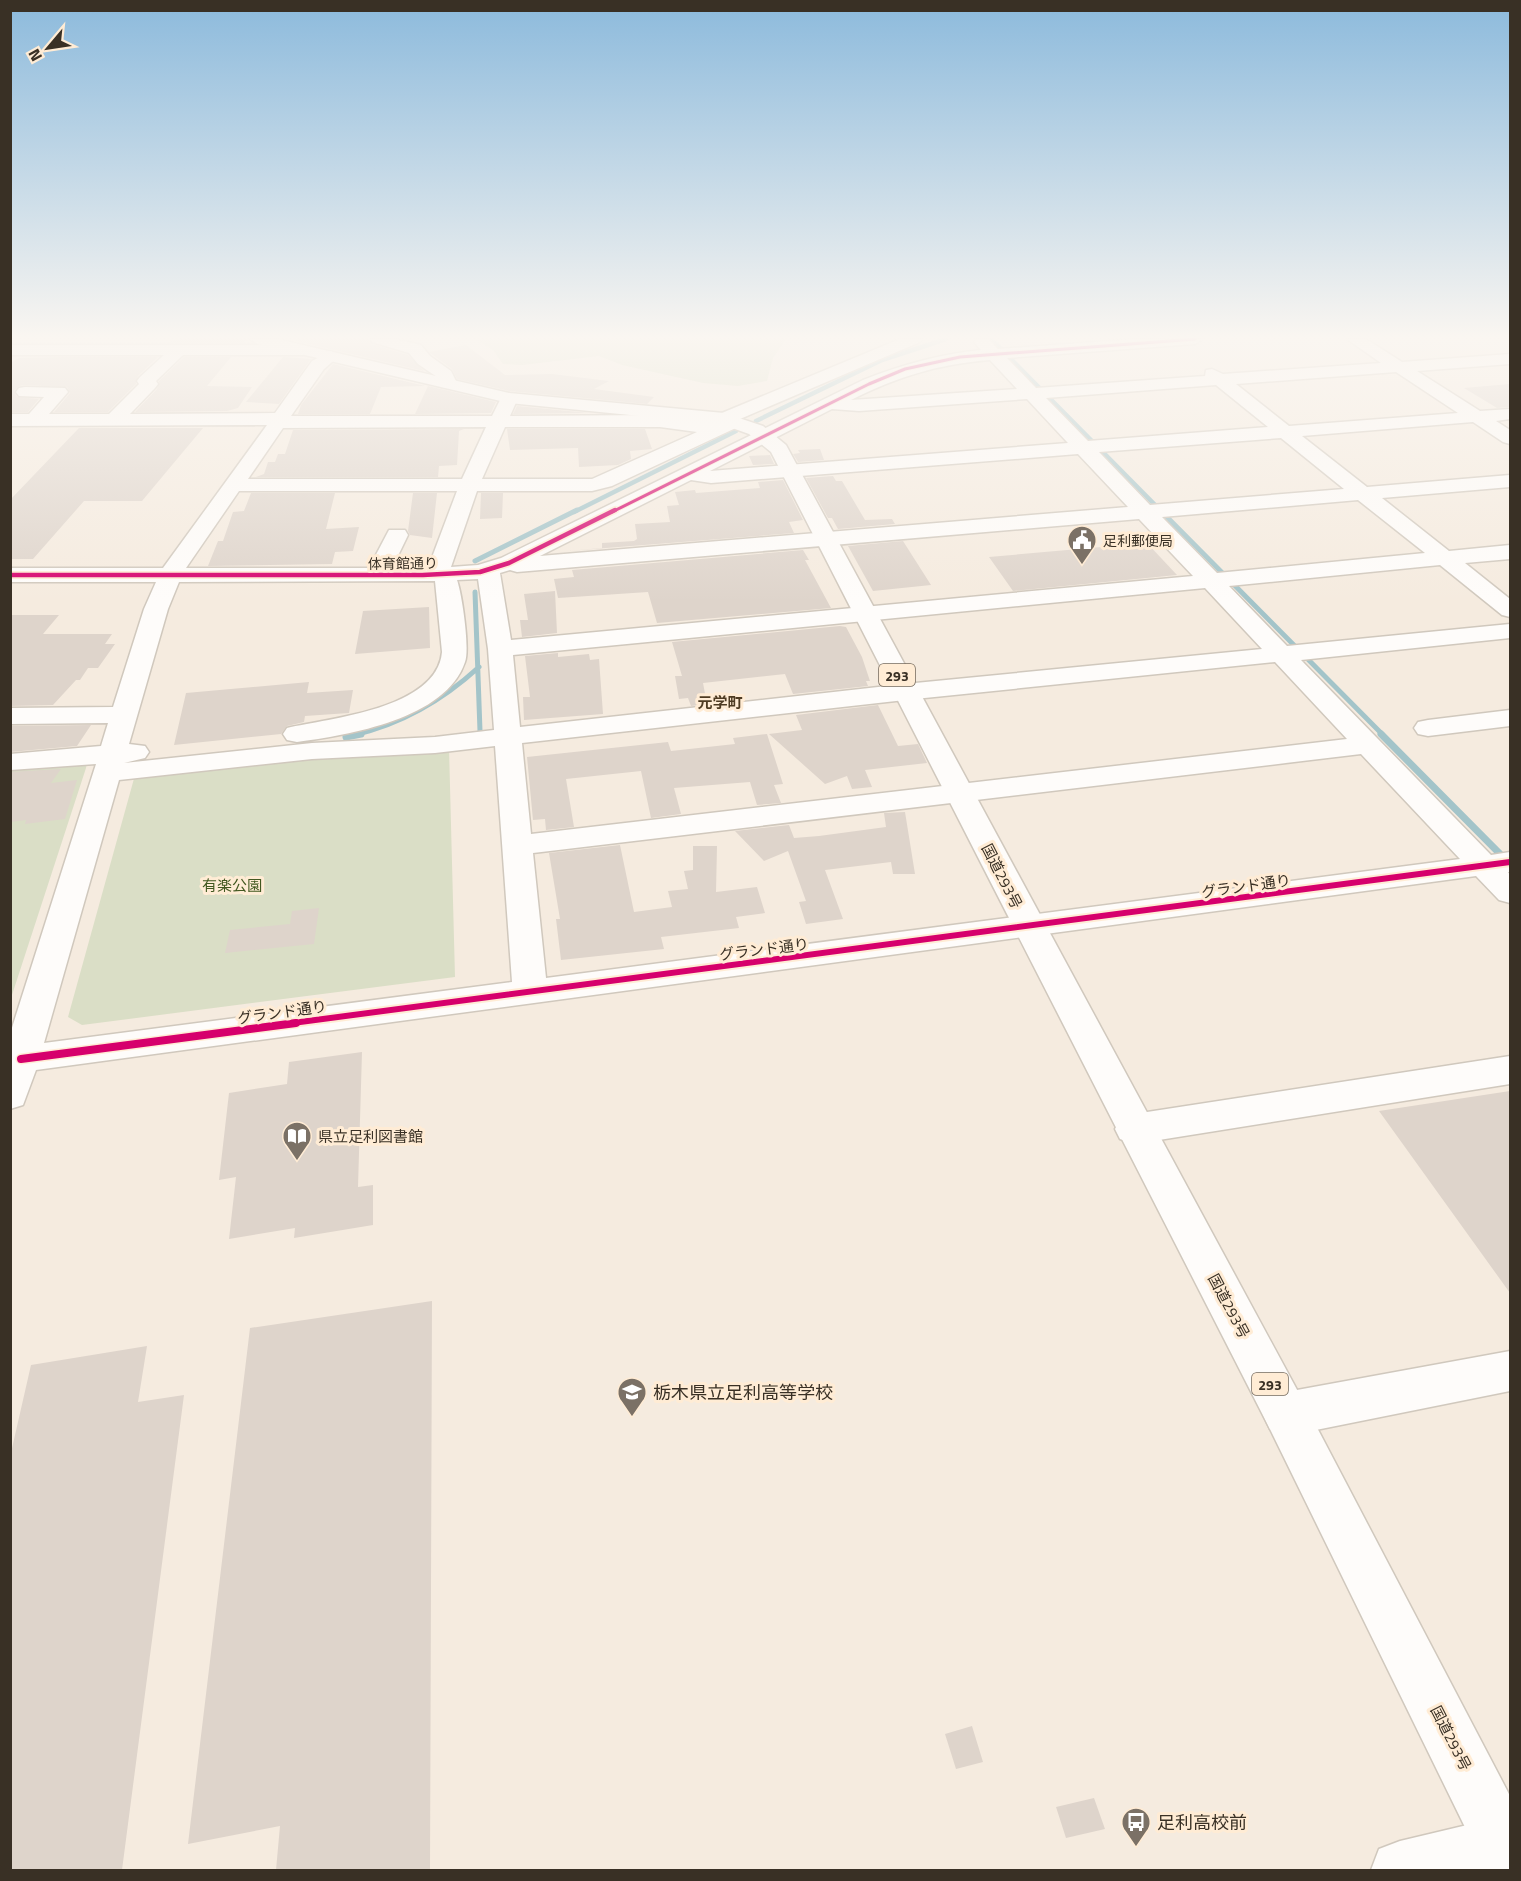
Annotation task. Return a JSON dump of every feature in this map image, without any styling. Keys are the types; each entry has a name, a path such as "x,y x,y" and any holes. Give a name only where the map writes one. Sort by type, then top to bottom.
{"main road":[{"path":"10,1095 156,609 170,575 275,427"},
{"path":"111,763 306,733 371,719 413,703 443,677 453,662 454,640 444,574 439,568 469,486 495,427"},
{"path":"232,485 592,485 605,482 717,427"},
{"name":"国道293号","path":"745,427 756,429 779,449 792,471 905,693 1286,1414 1509,1848"},
{"name":"体育館通り","path":"10,576 444,574 499,567 780,427"},
{"path":"1064,427 1367,745 1498,864 1510,893"},
{"path":"1278,427 1510,610"},
{"path":"689,474 711,477 1341,427"},
{"path":"1492,427 1510,438"},
{"path":"530,991 500,649 499,567 1510,482"},
{"path":"377,575 397,535"},
{"path":"500,649 1510,552"},
{"path":"10,762 111,763 435,744 1510,631"},
{"path":"10,716 125,715"},
{"path":"1428,728 1510,718"},
{"path":"518,845 1367,745"},
{"name":"グランド通り","path":"21,1059 1498,864"},
{"path":"1134,1129 1510,1070"},
{"path":"1286,1414 1510,1371"},
{"path":"1400,1870 1509,1848"}],"green space":[{"name":"有楽公園","path":"449,748 455,977 82,1025 68,1017 135,775 314,756"},
{"path":"88,757 86,768 11,998 11,765"}],"building":[{"path":"79,428 203,428 142,501 84,501 33,559 10,559 10,500"},
{"path":"464,429 459,431 457,465 439,466 438,477 256,477 264,474 268,462 275,462 278,454 285,454 293,430"},
{"path":"507,429 645,429 652,449 630,451 631,459 618,465 579,467 578,448 510,450"},
{"path":"820,449 824,460 798,462 793,454 800,453 798,450"},
{"path":"770,455 774,464 753,465 749,456"},
{"path":"833,476 836,481 842,481 865,520 892,519 895,524 838,529 832,518 828,518 806,478"},
{"path":"783,480 803,520 789,522 794,533 568,551 602,548 602,543 634,541 637,539 635,524 670,522 667,506 679,505 675,492 695,490 696,493 760,488 758,482"},
{"path":"251,493 335,493 326,529 359,527 353,551 335,552 332,564 208,566 218,541 223,541 233,512 244,511"},
{"path":"413,493 437,493 432,538 410,535 408,531"},
{"path":"481,493 503,493 502,518 480,519"},
{"path":"903,541 931,585 873,591 848,546"},
{"name":"足利郵便局","path":"1147,543 1177,575 1013,591 989,557"},
{"path":"803,550 809,560 805,560 831,608 657,623 648,592 558,598 554,579 574,577 572,570"},
{"path":"555,591 557,633 522,637 520,620 528,620 524,594"},
{"path":"429,607 430,648 355,654 363,611"},
{"path":"10,615 59,615 43,634 112,634 105,644 115,644 98,668 88,668 80,680 76,680 53,705 10,706"},
{"path":"846,627 862,657 870,681 866,681 868,686 793,694 785,674 703,683 707,704 691,706 688,698 679,699 675,676 682,676 672,642"},
{"path":"558,653 558,657 589,654 590,660 599,659 603,714 524,720 523,697 530,697 525,656"},
{"path":"309,682 307,693 353,690 349,713 305,716 304,722 287,726 281,734 174,745 186,693"},
{"path":"878,705 898,746 918,744 927,763 865,770 872,787 852,789 847,776 825,784 769,734 802,730 796,715"},
{"path":"91,725 77,746 10,752 10,726"},
{"path":"767,734 783,784 774,785 781,803 757,805 750,782 674,788 681,814 651,818 641,771 566,779 574,827 546,830 545,819 533,820 527,757 668,742 671,751 735,744 733,738"},
{"path":"61,769 51,783 77,780 65,819 25,824 26,820 10,822 10,772"},
{"path":"905,812 915,874 893,874 891,862 825,870 843,919 806,924 799,902 806,901 788,851 764,861 735,831 789,825 794,838 819,836 886,827 884,813"},
{"path":"620,845 634,912 672,907 668,891 688,889 684,871 693,870 693,846 717,846 716,892 757,887 765,913 736,917 739,928 661,937 664,949 561,960 556,919 560,919 549,853"},
{"path":"319,908 314,944 225,953 230,930 290,924 292,911"},
{"path":"362,1052 358,1187 373,1185 373,1225 294,1238 295,1228 229,1239 236,1177 219,1180 229,1093 287,1084 289,1062"},
{"path":"1510,1091 1510,1293 1379,1111"},
{"path":"432,1301 430,1870 276,1870 280,1826 188,1844 250,1328"},
{"path":"147,1346 138,1402 184,1395 122,1870 10,1870 10,1457 31,1365"},
{"path":"972,1726 983,1762 956,1769 945,1734"},
{"path":"1094,1798 1105,1829 1066,1838 1056,1807"}],"waterway":[{"path":"1078,427 1162,512"},
{"path":"574,512 736,431"},
{"path":"475,561 577,510"},
{"path":"1160,510 1383,735"},
{"path":"475,592 478,668"},
{"path":"354,735 389,724 421,709 451,690 478,668"},
{"path":"478,668 480,731"},
{"path":"346,737 361,734"},
{"path":"1381,734 1510,864"}],"cycle path":[{"path":"10,575 423,575 480,572 509,563 783,427"},
{"path":"21,1059 1510,862"}],"place":[{"name":"足利郵便局","path":"1082,566"},
{"name":"県立足利図書館","path":"297,1162"},
{"name":"栃木県立足利高等学校","path":"632,1418"},
{"name":"足利高校前","path":"1136,1848"}],"district":[{"name":"元学町","path":"720,702"}]}
